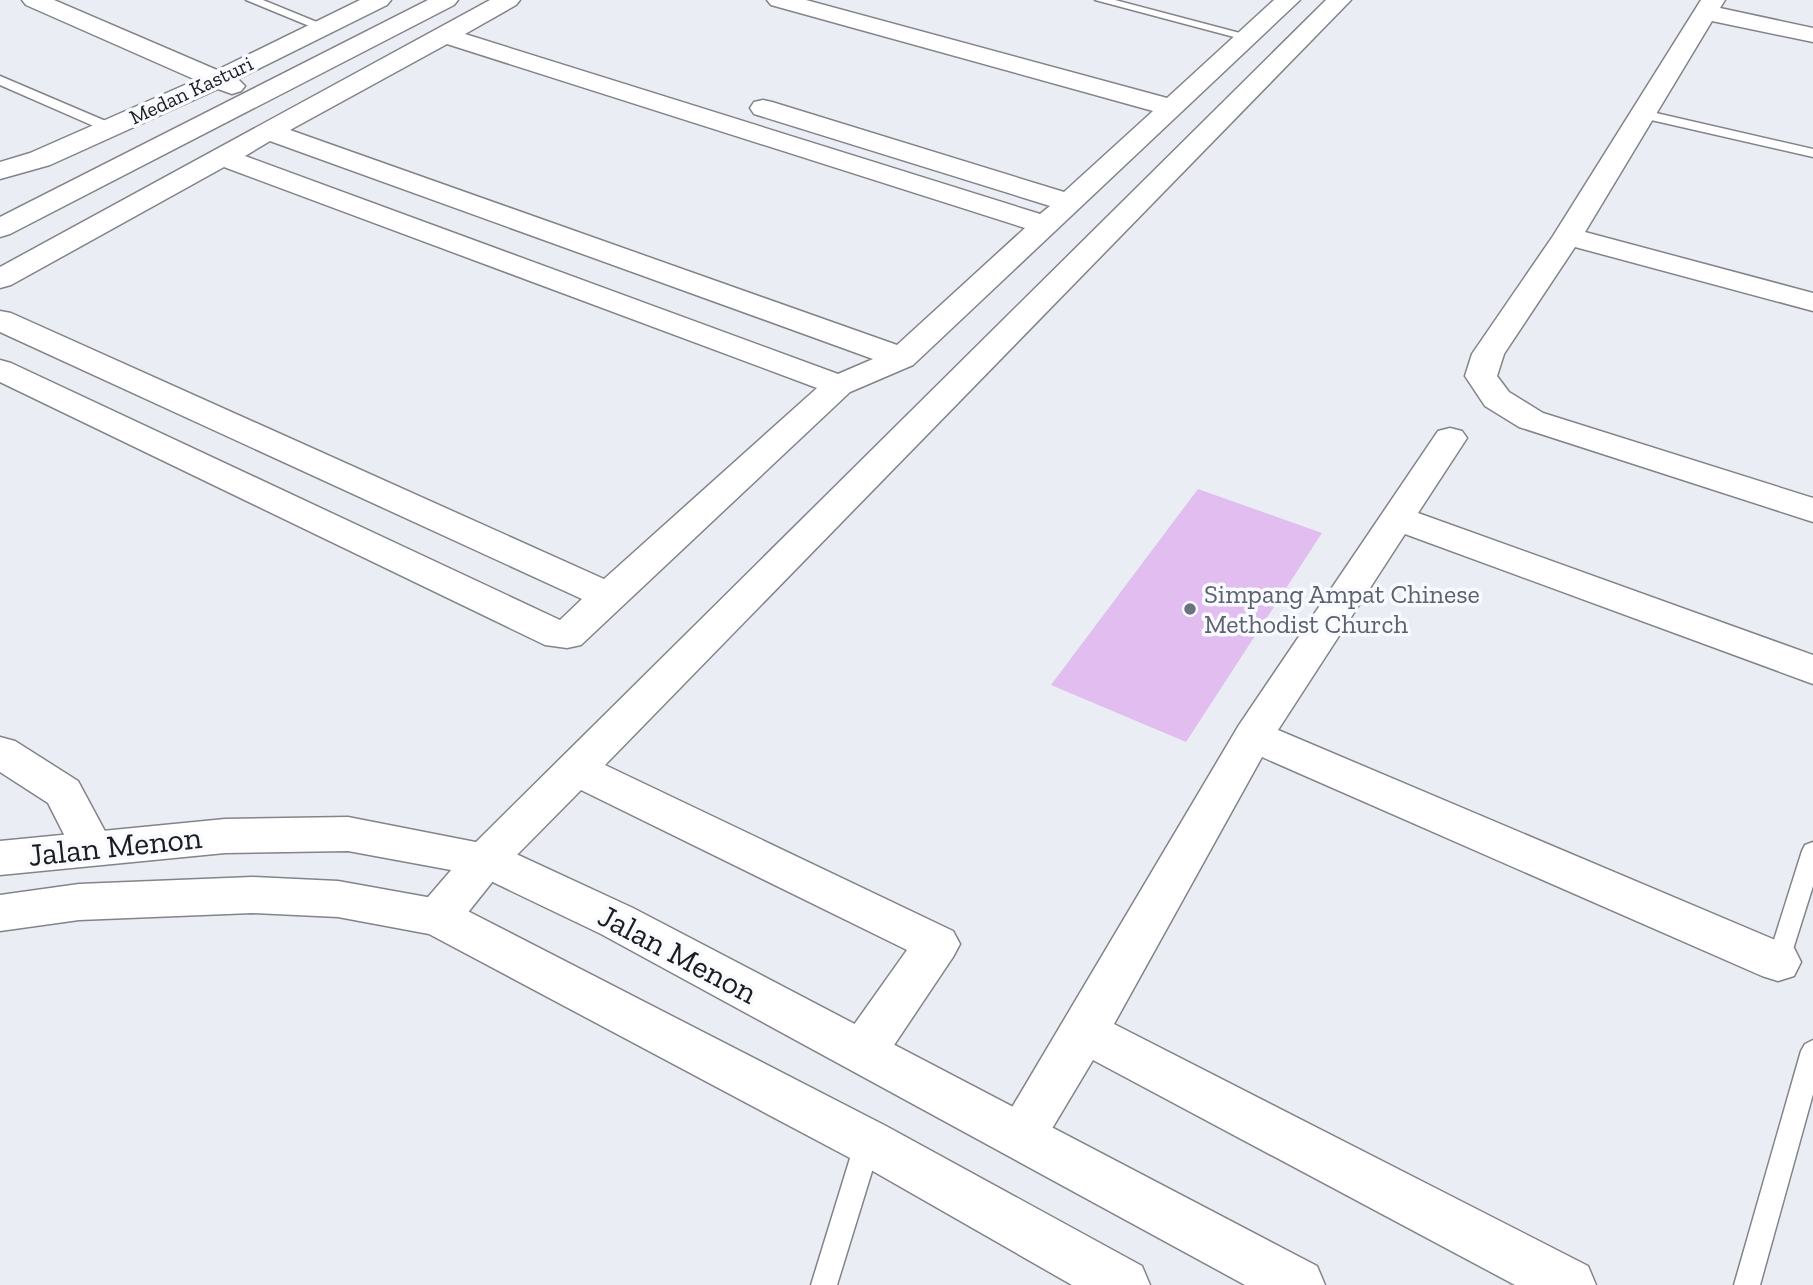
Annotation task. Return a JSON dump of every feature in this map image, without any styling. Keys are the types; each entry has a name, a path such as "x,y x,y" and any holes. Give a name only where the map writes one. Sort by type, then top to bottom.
{"street":[{"path":"34,0 259,96"},
{"name":"Medan Kasturi","path":"0,171 40,159 217,80 379,0"},
{"path":"0,228 446,0"},
{"path":"0,279 508,0"},
{"path":"779,0 1172,108"},
{"path":"0,370 559,635 570,633 839,385 902,358 1289,0"},
{"path":"438,917 486,859 1339,0"},
{"path":"1813,35 1709,6 1568,236 1488,354 1481,376 1497,399 1531,420 1813,510"},
{"path":"474,19 580,52"},
{"path":"444,35 1045,225"},
{"path":"1166,81 1193,88"},
{"path":"738,101 1070,203"},
{"path":"269,132 902,358"},
{"path":"1142,137 1189,151"},
{"path":"223,157 839,385"},
{"path":"1109,167 1158,181"},
{"path":"1568,236 1813,302"},
{"path":"0,320 610,597"},
{"path":"1020,1136 1084,1032 1253,736 1450,438"},
{"path":"1397,518 1813,670"},
{"path":"1253,736 1778,962"},
{"path":"0,752 63,792 92,849"},
{"path":"575,769 937,944 863,1051"},
{"name":"Jalan Menon","path":"0,858 225,836 348,834 486,859 617,921 1298,1285"},
{"name":"Jalan Menon","path":"0,913 79,902 252,895 338,899 438,917 868,1142 1123,1285"},
{"path":"1084,1032 1569,1285"}],"lane":[{"path":"251,0 323,27"},
{"path":"1101,0 1249,37"},
{"path":"0,80 110,128"},
{"path":"1643,114 1813,153"},
{"path":"1778,962 1813,851"},
{"path":"1747,1285 1813,1051"},
{"path":"824,1285 868,1142"}],"building":[{"name":"Simpang Ampat Chinese Methodist Church","path":"1198,489 1322,533 1186,742 1051,685"}],"place":[{"name":"Simpang Ampat Chinese Methodist Church","path":"1190,609"}]}
